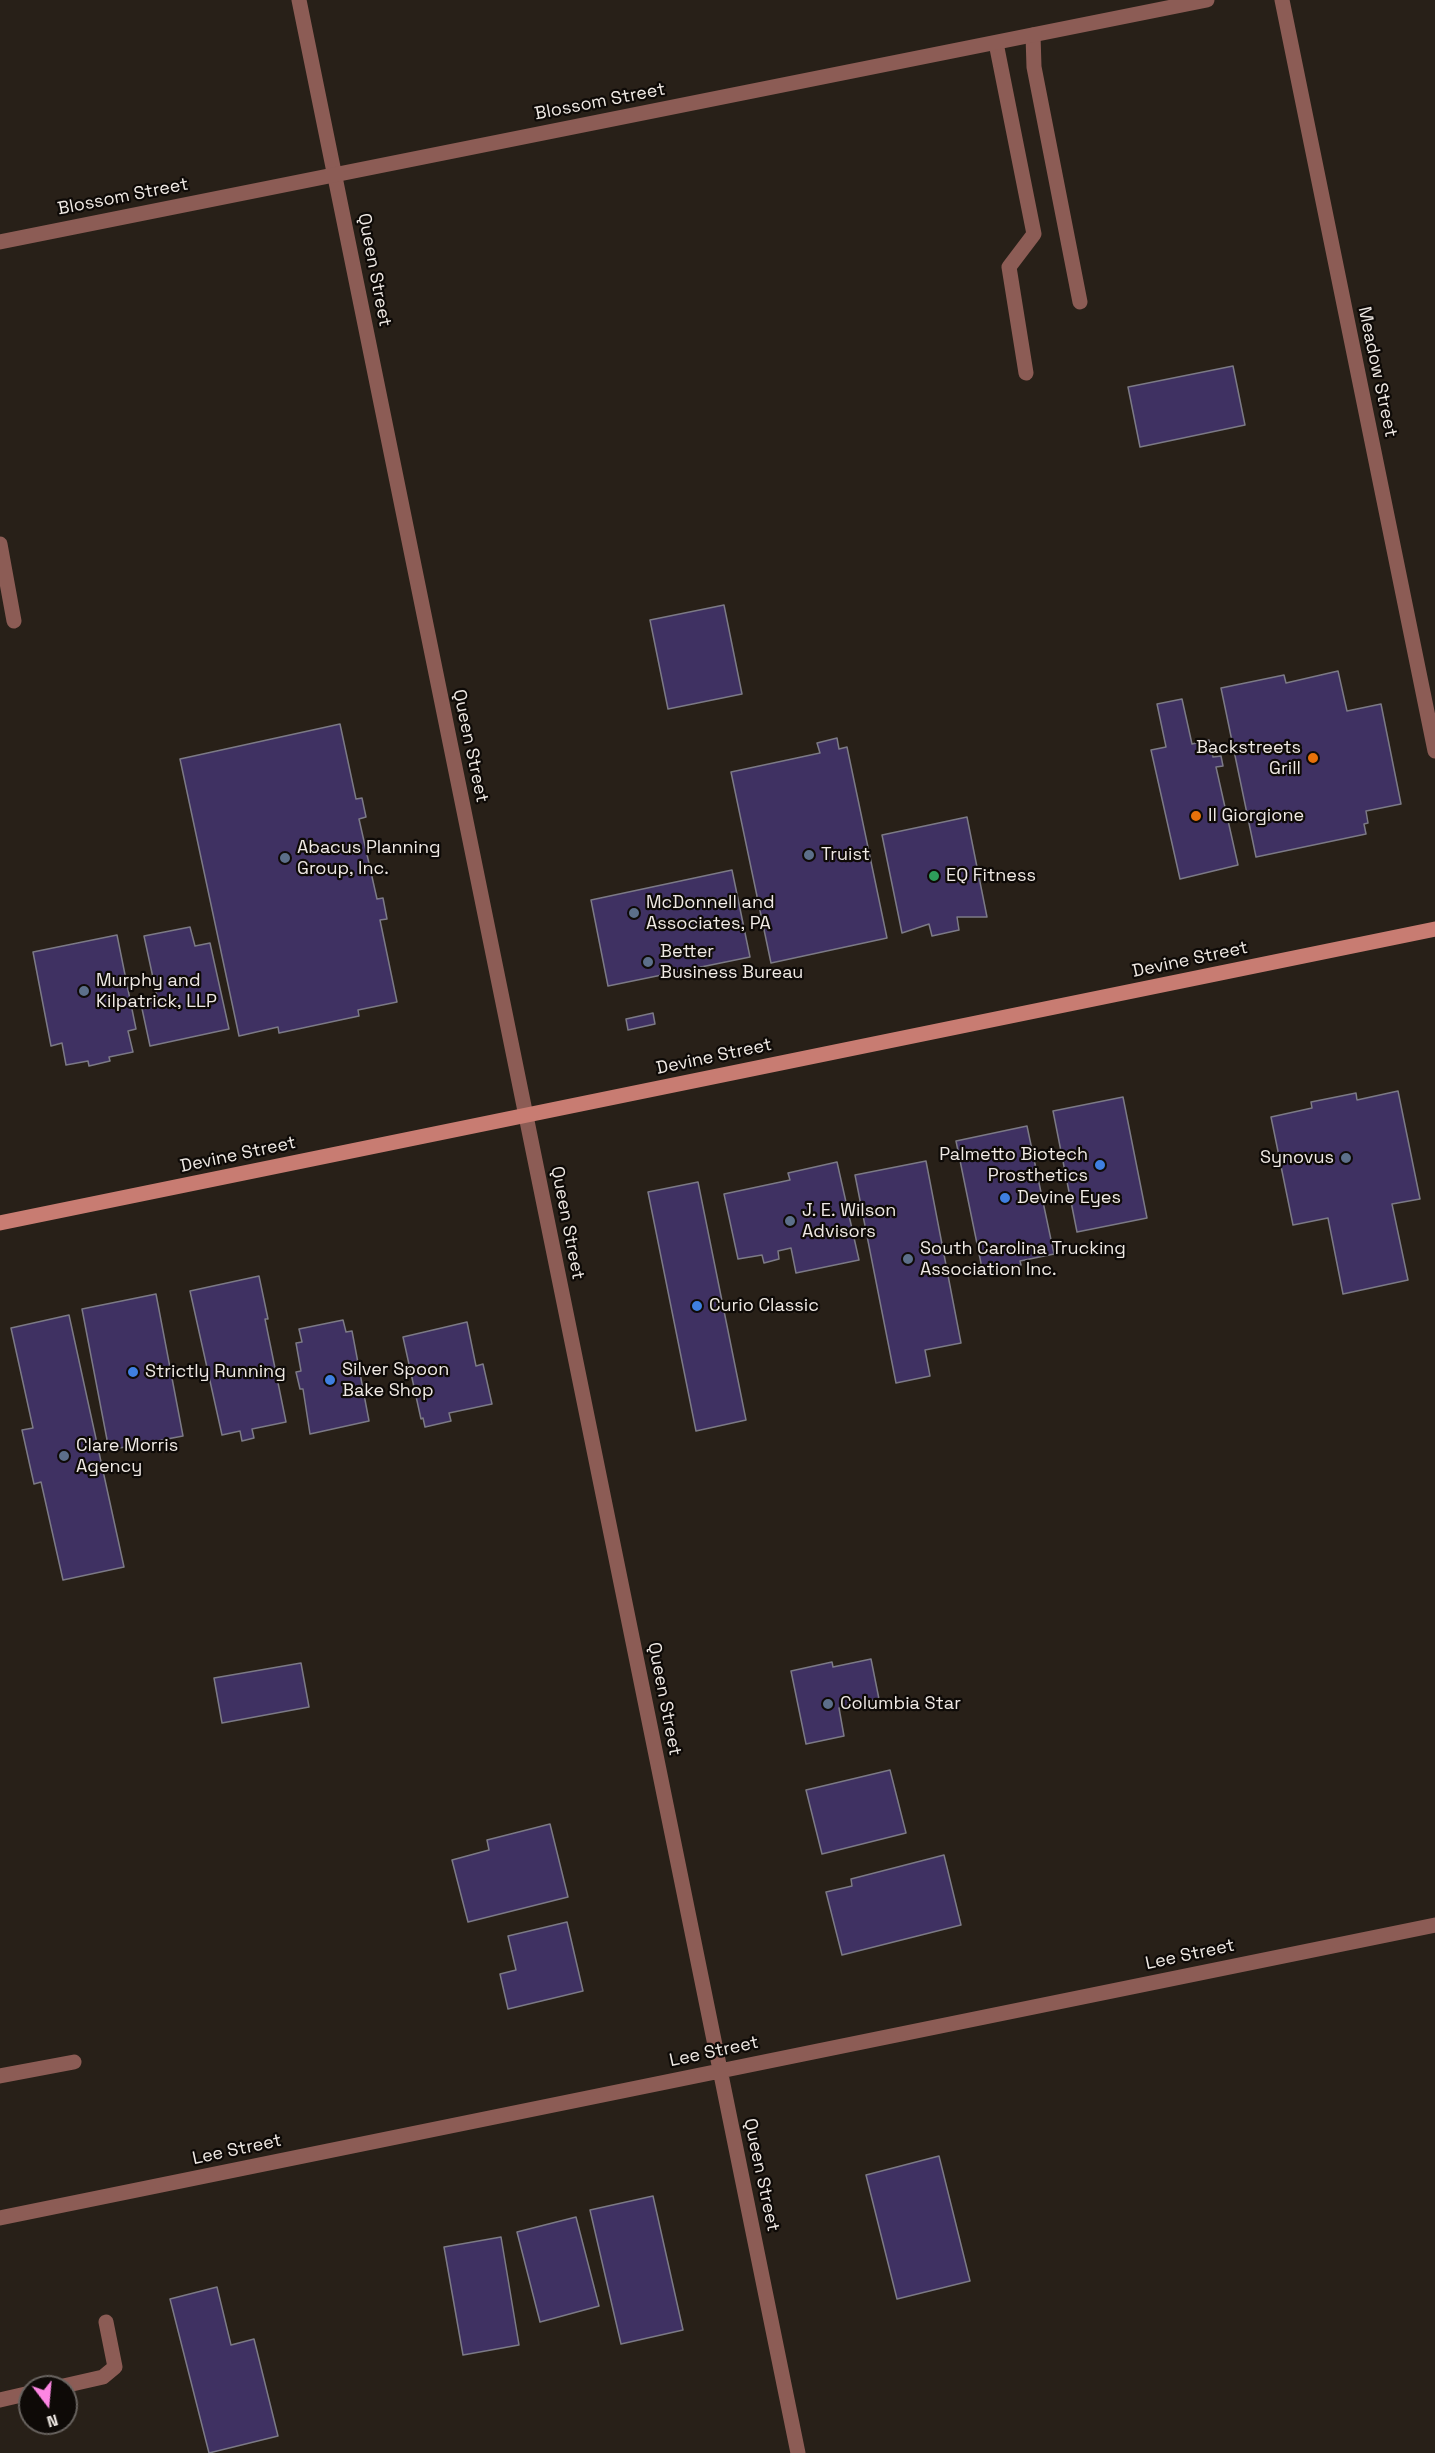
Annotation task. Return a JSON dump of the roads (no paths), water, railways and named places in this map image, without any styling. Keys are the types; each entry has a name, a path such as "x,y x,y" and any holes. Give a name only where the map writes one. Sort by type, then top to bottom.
{"main road":[{"name":"Devine Street","path":"0,1223 1435,929"}],"street":[{"name":"Queen Street","path":"298,0 798,2453"},
{"name":"Blossom Street","path":"0,242 1207,0"},
{"name":"Meadow Street","path":"1282,0 1435,751"},
{"path":"1034,35 1034,67 1080,302"},
{"path":"996,43 1034,234 1009,267 1026,373"},
{"path":"0,544 14,621"},
{"name":"Lee Street","path":"0,2218 1435,1925"},
{"path":"0,2076 74,2062"},
{"path":"78,2383 103,2377 115,2367 106,2322"},
{"path":"0,2400 18,2396"}],"place":[{"name":"Backstreets Grill","path":"1313,758"},
{"name":"Il Giorgione","path":"1196,816"},
{"name":"Truist","path":"809,855"},
{"name":"Abacus Planning Group, Inc.","path":"285,858"},
{"name":"EQ Fitness","path":"934,876"},
{"name":"McDonnell and Associates, PA","path":"634,913"},
{"name":"Better Business Bureau","path":"648,962"},
{"name":"Murphy and Kilpatrick, LLP","path":"84,991"},
{"name":"Synovus","path":"1346,1158"},
{"name":"Palmetto Biotech Prosthetics","path":"1100,1165"},
{"name":"Devine Eyes","path":"1005,1198"},
{"name":"J. E. Wilson Advisors","path":"790,1221"},
{"name":"South Carolina Trucking Association Inc.","path":"908,1259"},
{"name":"Curio Classic","path":"697,1306"},
{"name":"Strictly Running","path":"133,1372"},
{"name":"Silver Spoon Bake Shop","path":"330,1380"},
{"name":"Clare Morris Agency","path":"64,1456"},
{"name":"Columbia Star","path":"828,1704"}]}
